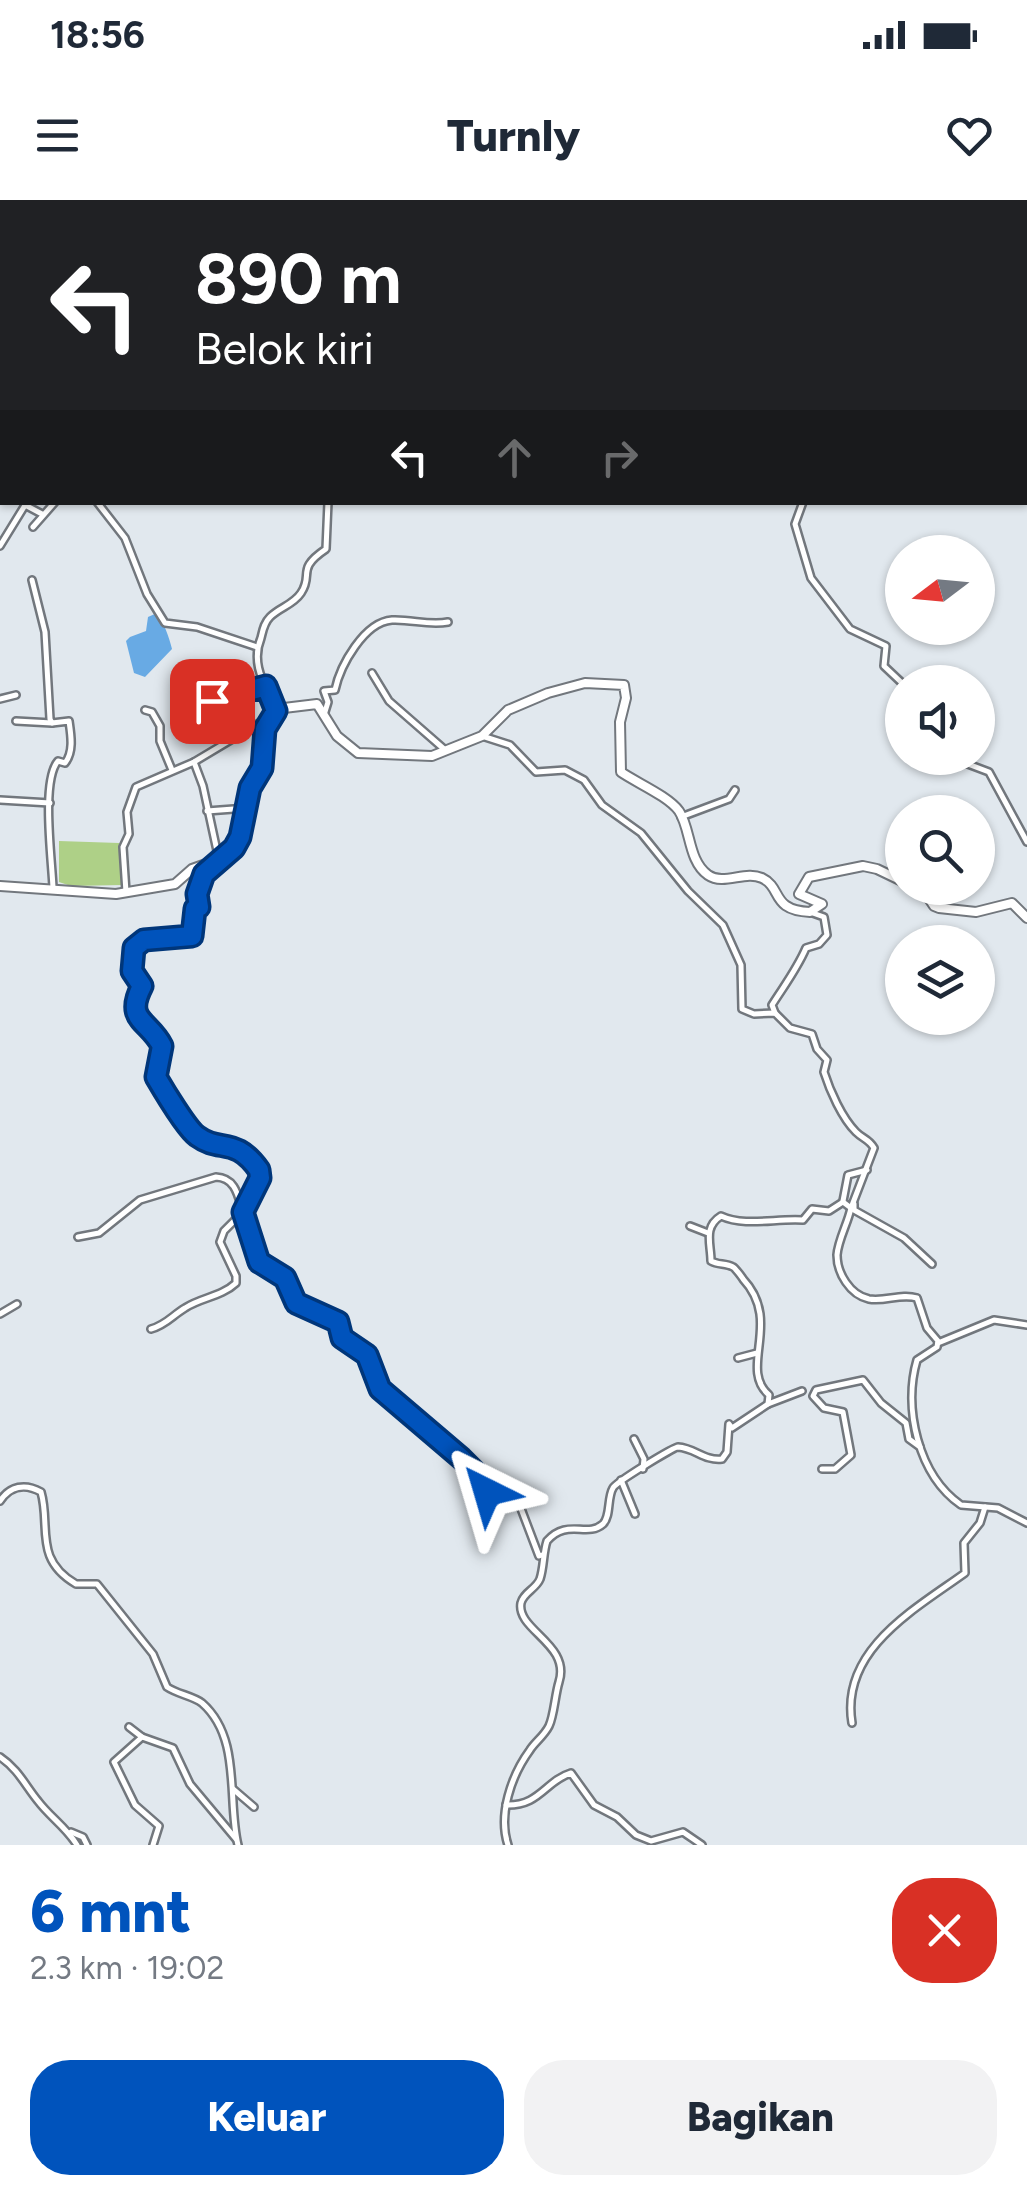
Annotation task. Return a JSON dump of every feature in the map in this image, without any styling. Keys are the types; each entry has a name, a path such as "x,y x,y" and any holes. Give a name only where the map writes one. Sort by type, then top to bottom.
{"street":[{"path":"0,546 25,505"},
{"path":"28,505 42,514"},
{"path":"33,527 52,505"},
{"path":"101,505 125,538 147,594 165,623 197,626 256,648"},
{"path":"152,1329 164,1326 194,1303 222,1294 234,1284 236,1278 221,1251 220,1239 243,1212 260,1171 235,1147 194,1134 158,1082 156,1068 162,1045 136,1012 134,1002 142,986 131,963 134,948 142,941 191,937 203,876 234,848 240,837 250,788 262,768 264,733 274,714 256,661 256,648 268,620 299,596 305,587 307,566 326,549 328,505"},
{"path":"802,505 795,522 810,577 850,629 886,646 885,667"},
{"path":"32,580 45,632 52,723"},
{"path":"324,716 328,702 324,691 335,690 340,668 360,640 382,622 448,622"},
{"path":"372,673 389,701 446,751"},
{"path":"126,892 123,846 130,834 127,811 136,786 194,762 274,714 311,703 320,706 344,745 358,752 432,756 482,736 508,710 551,692 576,684 621,683 626,691 620,722 620,770 677,809 698,863 708,875 724,879 760,877 786,906 824,917 827,935 819,944 806,948 799,967 790,974 772,1006 788,1027 812,1034 827,1060 824,1072 836,1099 856,1132 872,1144 873,1156 838,1251 846,1282 870,1299 918,1298 927,1328 938,1342 944,1343 994,1320 1027,1325"},
{"path":"202,703 266,686"},
{"path":"0,699 16,695"},
{"path":"144,710 152,712 158,720 160,741 172,770"},
{"path":"16,721 69,721 69,758 65,763 54,764 50,804 53,888"},
{"path":"482,736 510,745 536,772 565,770 583,779 603,807 637,830 726,930 742,970 742,1008 754,1014 775,1014"},
{"path":"157,750 167,753"},
{"path":"194,762 204,786 218,860"},
{"path":"991,775 1027,842"},
{"path":"681,817 729,799 735,790"},
{"path":"0,800 50,804"},
{"path":"207,811 246,808"},
{"path":"0,886 100,895 126,892 175,884 192,869 218,860"},
{"path":"810,912 822,904 799,894 810,877 850,867 870,867 885,874"},
{"path":"933,905 984,911 1012,903 1027,918"},
{"path":"768,1404 769,1395 760,1384 757,1353 762,1316 757,1295 735,1268 710,1261 708,1232 721,1216 735,1223 803,1220 812,1209 829,1211 842,1202 848,1175 867,1170"},
{"path":"78,1237 101,1231 141,1199 216,1176 234,1185 260,1264 285,1278 296,1303 338,1322 342,1338 367,1355 380,1389 479,1476 490,1500 520,1506 539,1556 542,1555"},
{"path":"856,1196 854,1210 904,1238 932,1264"},
{"path":"842,1202 851,1208"},
{"path":"690,1226 708,1232"},
{"path":"0,1314 17,1304"},
{"path":"938,1342 938,1346 917,1360 912,1385 925,1465 955,1501 972,1508 1000,1508 1027,1522"},
{"path":"738,1358 757,1353"},
{"path":"822,1469 834,1470 851,1455 843,1412 824,1408 813,1394 833,1384 866,1382 906,1424 910,1440 920,1447"},
{"path":"508,1845 504,1826 506,1805 525,1758 549,1726 560,1678 556,1654 521,1607 523,1598 539,1580 547,1541 569,1528 592,1529 606,1521 612,1490 621,1480 675,1448 705,1459 722,1458 727,1452 729,1424 732,1428 768,1404 802,1391"},
{"path":"634,1439 644,1458 642,1468"},
{"path":"621,1480 634,1514"},
{"path":"0,1502 10,1489 28,1486 41,1492 42,1534 54,1562 76,1584 97,1584 154,1654 167,1688 198,1699 214,1716 230,1759 237,1842"},
{"path":"852,1723 852,1692 870,1652 888,1628 965,1573 964,1544 982,1521 985,1507"},
{"path":"129,1728 174,1748 190,1784 237,1842"},
{"path":"142,1737 114,1762 134,1806 160,1826 153,1845"},
{"path":"0,1757 18,1772 38,1802 77,1845"},
{"path":"506,1805 530,1802 572,1772 596,1807 617,1817 636,1835 651,1841 683,1832 702,1845"},
{"path":"233,1789 254,1806"},
{"path":"68,1831 83,1836 87,1845"}],"green space":[{"path":"59,841 119,843 123,885 71,886 59,882"}],"water":[{"path":"157,613 172,649 145,677 134,673 126,641 146,631 148,617"}],"route":[{"path":"212,701 266,686 276,711 265,729 262,771 250,788 240,837 234,848 203,876 192,936 144,940 134,948 132,971 142,986 134,1002 136,1012 162,1046 156,1077 194,1134 235,1147 259,1170 260,1178 243,1212 259,1262 285,1278 296,1303 338,1322 342,1338 367,1355 380,1389 461,1458 479,1476 487,1492"}]}
